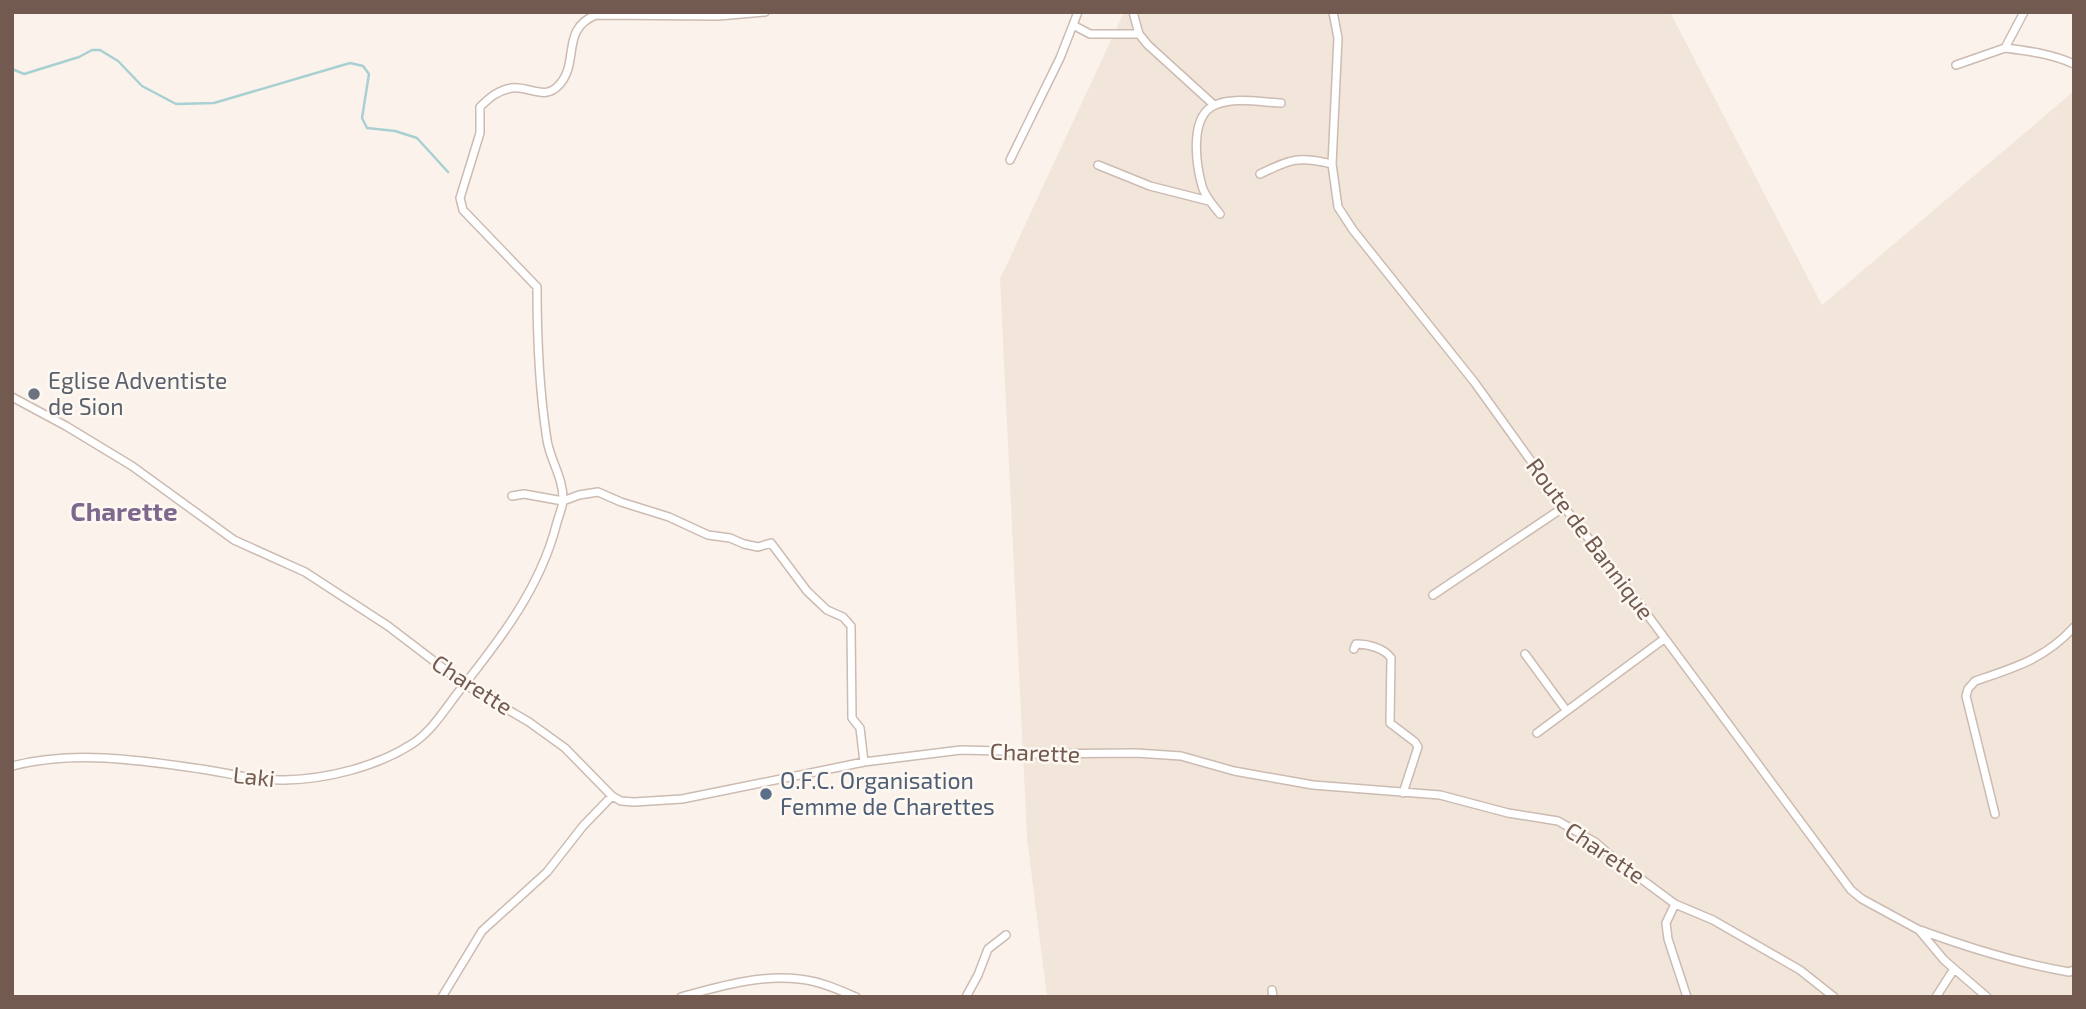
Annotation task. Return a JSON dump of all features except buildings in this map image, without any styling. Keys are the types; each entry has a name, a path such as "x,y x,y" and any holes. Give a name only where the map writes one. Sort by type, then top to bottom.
{"street":[{"path":"563,500 560,478 547,443 538,360 537,286 463,210 460,198 481,133 480,107 492,95 514,88 538,93 550,92 560,85 567,72 577,27 586,18 596,15 719,16 765,12"},
{"path":"1010,160 1060,58 1078,12"},
{"path":"1133,12 1139,34 1148,45 1214,105"},
{"name":"Route de Bannique","path":"1333,12 1338,38 1332,164 1338,207 1353,230 1475,383 1564,508 1851,890 1862,899 1919,930 1944,960 1987,997"},
{"path":"2005,48 2024,12"},
{"path":"1073,25 1090,34 1139,34"},
{"path":"1956,65 2005,48 2052,56 2074,64"},
{"path":"1220,214 1202,187 1196,143 1197,127 1204,113 1214,105 1231,101 1281,103"},
{"path":"1263,173 1291,160 1305,158 1332,164"},
{"path":"1098,165 1150,187 1209,201"},
{"name":"Charette","path":"12,397 132,466 233,540 305,572 388,626 464,684 529,722 565,748 612,796 621,801 682,799 864,762 961,750 1024,754 1181,755 1234,771 1313,785 1440,795 1508,813 1558,821 1595,842 1675,904 1713,920 1800,970 1834,997"},
{"path":"512,496 524,494 563,500 598,492 709,535 758,547 771,543 807,591 827,610 843,617 851,626 852,718 860,728 864,762"},
{"name":"Laki","path":"12,766 61,757 106,758 285,780 324,776 367,764 413,744 435,723 482,664 520,608 550,549 563,500"},
{"path":"1433,595 1564,508"},
{"path":"1995,814 1966,696 1968,689 1975,681 2040,656 2060,643 2074,627"},
{"path":"1537,733 1664,639"},
{"path":"1354,649 1356,644 1361,644 1380,649 1391,658 1390,723 1418,747 1403,793"},
{"path":"1525,654 1566,710"},
{"path":"442,997 482,930 547,872 583,826 612,796"},
{"path":"1675,904 1667,923 1668,939 1688,997"},
{"path":"1919,930 1996,957 2069,972 2074,970"},
{"path":"966,997 988,949 1006,935"},
{"path":"1936,997 1954,969"},
{"path":"681,997 737,982 797,978 828,985 856,997"}],"shaded area":[{"path":"1124,12 1670,12 1822,305 2074,91 2074,997 1047,997 1027,838 1000,279"}],"waterway":[{"path":"12,69 24,74 79,57 92,50 100,50 118,61 142,86 176,104 214,103 350,63 363,66 369,74 362,118 367,128 395,131 417,138 448,172"}],"place":[{"name":"Eglise Adventiste de Sion","path":"34,394"},
{"name":"O.F.C. Organisation Femme de Charettes","path":"766,794"}],"district":[{"name":"Charette","path":"124,512"}]}
